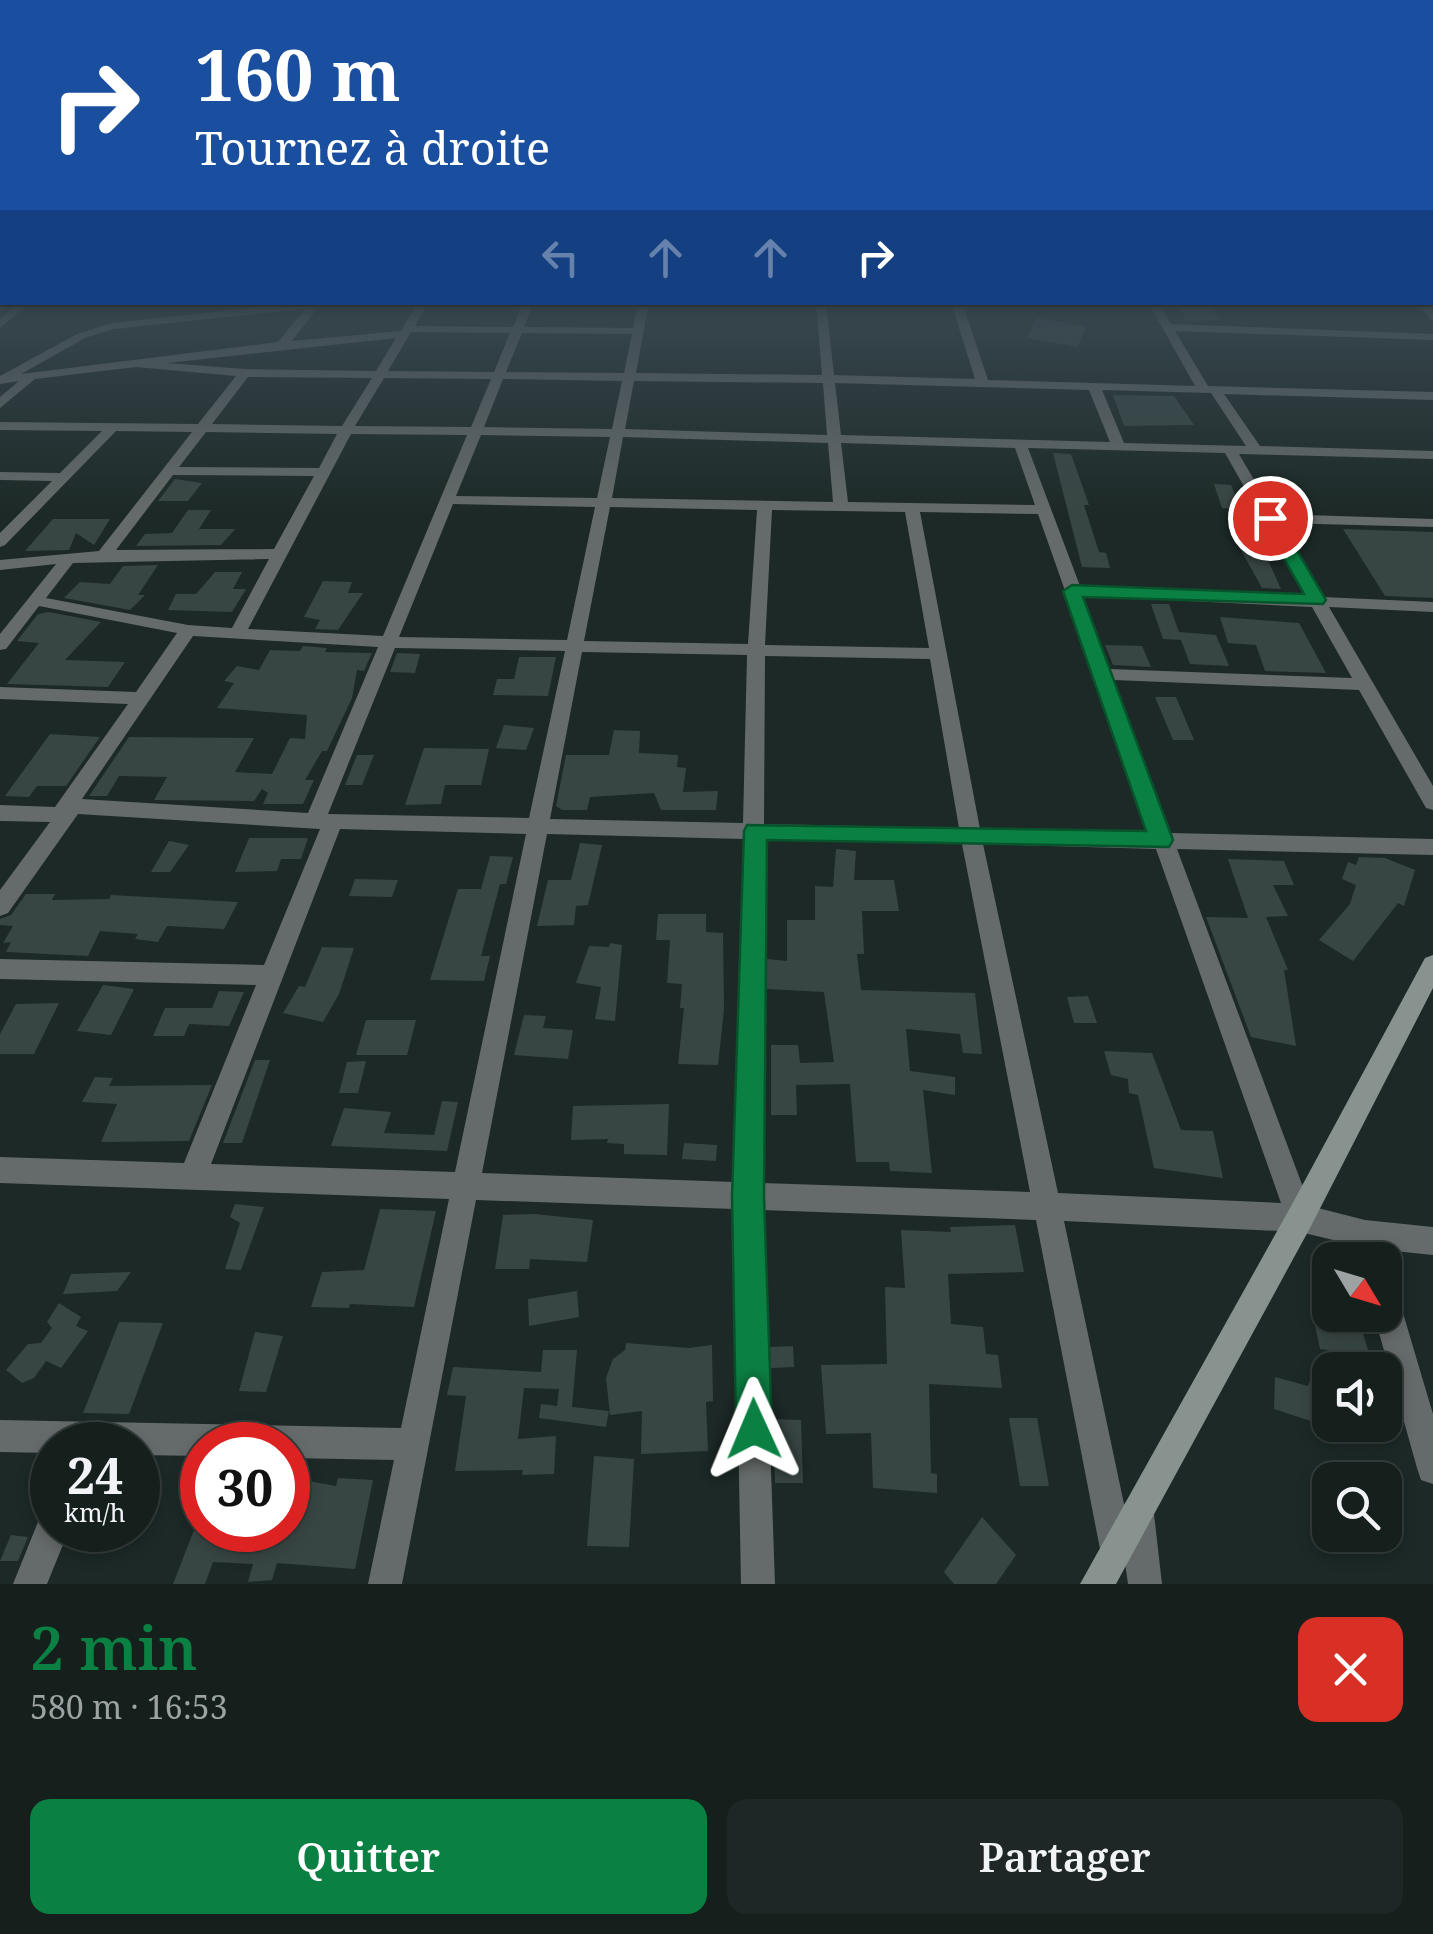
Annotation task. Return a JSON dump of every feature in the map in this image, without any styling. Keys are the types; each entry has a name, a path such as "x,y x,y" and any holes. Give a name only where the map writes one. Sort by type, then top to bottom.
{"street":[{"path":"1,380 98,369"},
{"path":"196,369 245,373 828,380 1433,396"},
{"path":"237,634 383,369"},
{"path":"192,1177 272,975 389,642 502,369"},
{"path":"385,1584 632,369"},
{"path":"827,369 841,506"},
{"path":"978,369 983,384"},
{"path":"1196,369 1256,450"},
{"path":"104,555 245,373"},
{"path":"0,404 32,377"},
{"path":"1094,387 1118,447"},
{"path":"0,426 619,434 1433,455"},
{"path":"0,542 113,427"},
{"path":"1020,444 1300,1218"},
{"path":"1230,450 1433,803"},
{"path":"169,472 324,472"},
{"path":"0,476 64,478"},
{"path":"448,500 1043,510"},
{"path":"758,1584 748,1196 756,650 765,506"},
{"path":"912,508 970,836 1117,1549"},
{"path":"1270,518 1433,523"},
{"path":"0,564 104,555 279,554"},
{"path":"0,645 68,559"},
{"path":"1072,591 1433,607"},
{"path":"37,601 188,630 237,634 389,642 938,654"},
{"path":"0,907 188,630"},
{"path":"1102,674 1364,684"},
{"path":"0,693 141,698"},
{"path":"0,813 66,811 324,821 1433,847"},
{"path":"1097,1584 1300,1218 1433,965"},
{"path":"0,969 272,975"},
{"path":"0,1170 1300,1218 1357,1242"},
{"path":"1402,1243 1433,1240"},
{"path":"1393,1332 1433,1468"},
{"path":"0,1436 30,1438"},
{"path":"160,1442 414,1444"},
{"path":"1136,1512 1146,1584"},
{"path":"30,1584 43,1552"}],"building":[{"path":"1113,395 1174,396 1194,425 1124,426"},
{"path":"1053,453 1071,454 1089,505 1084,505 1099,552 1106,553 1110,568 1082,567"},
{"path":"175,479 202,483 188,501 158,501"},
{"path":"1214,484 1231,485 1242,510 1222,508"},
{"path":"188,510 211,510 199,529 235,529 221,545 136,546 145,534 172,533"},
{"path":"53,519 110,519 94,545 76,533 69,550 25,551"},
{"path":"1343,529 1433,532 1433,598 1385,596"},
{"path":"1236,541 1260,542 1281,589 1262,588"},
{"path":"158,565 138,595 145,595 130,610 64,598 80,582 110,584 123,566"},
{"path":"215,572 242,572 233,589 246,589 232,612 168,610 176,594 196,594"},
{"path":"323,581 352,582 348,593 363,593 338,630 315,629 320,620 304,617"},
{"path":"1151,604 1169,604 1179,632 1216,635 1229,666 1190,664 1181,640 1163,639"},
{"path":"49,612 101,622 65,660 125,662 108,687 7,684 39,643 17,641 38,614"},
{"path":"1220,617 1299,623 1326,673 1265,671 1256,645 1228,643"},
{"path":"1105,645 1142,646 1151,667 1113,665"},
{"path":"303,646 327,648 325,652 372,653 364,671 357,670 352,698 327,751 322,751 305,780 314,780 303,804 263,804 268,793 262,789 254,801 154,800 167,777 119,776 107,796 89,796 129,737 254,738 235,772 272,774 290,738 305,739 307,715 217,708 234,683 224,681 237,666 259,670 270,650 300,651"},
{"path":"397,653 420,654 415,673 390,672"},
{"path":"519,657 556,657 548,696 493,695 497,679 514,679"},
{"path":"1155,697 1176,697 1194,740 1173,740"},
{"path":"504,725 534,728 526,750 496,748"},
{"path":"614,730 640,731 639,753 678,755 677,767 686,768 683,792 718,791 716,810 661,810 654,793 590,797 587,810 562,810 556,806 566,755 609,755"},
{"path":"50,734 100,737 66,786 37,786 29,797 5,796"},
{"path":"424,748 489,749 481,785 445,785 441,804 405,805"},
{"path":"357,755 374,755 362,785 345,785"},
{"path":"249,838 308,838 301,859 281,859 277,871 235,872"},
{"path":"169,841 189,845 170,872 151,872"},
{"path":"580,843 602,845 588,905 576,906 574,925 537,926 548,880 571,880"},
{"path":"836,849 856,851 854,880 894,880 899,911 862,911 864,954 857,954 861,990 975,993 982,1054 963,1053 960,1034 906,1029 910,1071 955,1077 955,1095 923,1090 932,1173 890,1171 889,1162 856,1162 850,1084 796,1085 797,1115 771,1115 771,1045 798,1045 800,1063 834,1062 824,992 767,989 767,959 787,961 787,920 815,920 815,886 833,887"},
{"path":"490,856 513,857 506,884 500,884 481,956 490,956 484,981 430,980 458,889 481,889"},
{"path":"1359,857 1385,858 1415,870 1404,906 1398,903 1353,961 1319,940 1350,904 1356,885 1342,879 1348,862 1356,865"},
{"path":"1228,859 1284,861 1294,885 1273,885 1288,916 1266,917 1288,970 1284,970 1296,1046 1251,1037 1206,917 1248,918"},
{"path":"355,879 398,880 392,897 349,896"},
{"path":"26,894 55,894 52,900 109,899 111,895 238,902 224,929 167,926 158,942 135,939 138,934 100,931 88,956 6,952 11,942 3,943 13,926 0,925 0,919 11,915"},
{"path":"658,914 706,914 706,932 723,933 724,1009 718,1065 678,1064 684,1008 680,1008 682,984 667,983 670,940 656,940"},
{"path":"610,943 622,945 615,1021 595,1019 601,987 576,983 589,946 609,947"},
{"path":"322,947 354,948 339,994 323,1022 283,1013 299,986 305,987"},
{"path":"103,985 134,989 111,1035 77,1031"},
{"path":"219,991 244,992 229,1026 189,1024 184,1036 153,1036 165,1008 212,1008"},
{"path":"1088,996 1097,1023 1074,1023 1067,997"},
{"path":"59,1003 34,1054 0,1054 0,1034 16,1004"},
{"path":"524,1015 546,1016 543,1028 573,1030 568,1059 514,1055"},
{"path":"366,1020 416,1020 407,1055 356,1055"},
{"path":"1104,1051 1152,1053 1181,1130 1213,1131 1223,1178 1154,1168 1138,1095 1129,1093 1128,1079 1111,1075"},
{"path":"255,1060 270,1060 242,1143 223,1143"},
{"path":"366,1061 358,1093 339,1093 347,1062"},
{"path":"95,1077 113,1078 109,1086 212,1085 189,1141 101,1142 117,1104 82,1102"},
{"path":"442,1101 458,1102 447,1151 331,1146 344,1108 391,1112 384,1133 434,1135"},
{"path":"669,1104 667,1155 624,1154 624,1144 607,1143 608,1139 571,1140 573,1106"},
{"path":"684,1143 717,1145 716,1161 682,1159"},
{"path":"235,1204 264,1207 241,1270 225,1269 240,1223 230,1217"},
{"path":"380,1209 436,1211 414,1307 311,1307 322,1272 364,1270"},
{"path":"503,1215 593,1220 587,1262 530,1259 529,1269 495,1269"},
{"path":"1015,1225 1024,1272 948,1274 951,1324 983,1327 986,1354 998,1355 1002,1388 929,1384 931,1473 937,1474 937,1493 873,1488 871,1433 826,1434 821,1365 887,1364 885,1287 905,1288 901,1230 951,1232 950,1227"},
{"path":"131,1272 117,1291 63,1294 71,1274"},
{"path":"577,1291 579,1317 529,1326 528,1299"},
{"path":"59,1303 81,1317 76,1326 88,1331 61,1368 46,1361 34,1378 22,1383 6,1370 28,1344 41,1343 52,1328 47,1322"},
{"path":"119,1322 163,1323 129,1414 83,1413"},
{"path":"255,1332 283,1336 266,1392 239,1391"},
{"path":"1316,1332 1362,1332 1369,1352 1341,1352 1320,1349"},
{"path":"626,1343 688,1348 712,1345 713,1401 706,1402 708,1451 641,1454 642,1411 610,1415 606,1378 613,1359 625,1350"},
{"path":"793,1346 794,1367 771,1368 770,1347"},
{"path":"543,1350 577,1350 572,1407 609,1411 606,1427 539,1418 541,1404 557,1406 559,1389 524,1388 518,1439 556,1436 554,1474 522,1475 523,1470 455,1471 466,1396 447,1395 453,1367 541,1372"},
{"path":"1275,1377 1308,1386 1312,1381 1312,1421 1274,1409"},
{"path":"1009,1418 1037,1418 1049,1486 1020,1486"},
{"path":"773,1419 801,1420 803,1483 775,1483"},
{"path":"594,1456 634,1459 629,1547 587,1546"},
{"path":"338,1478 373,1480 355,1569 277,1563 272,1580 248,1582 253,1564 213,1562 205,1584 173,1584 185,1552 310,1552 310,1481 336,1486"},
{"path":"982,1517 1016,1555 996,1584 954,1584 944,1572"},
{"path":"11,1535 28,1537 18,1561 0,1561"}],"route":[{"path":"754,1429 748,1196 756,831 1161,840 1072,591 1316,600 1270,518"}]}
